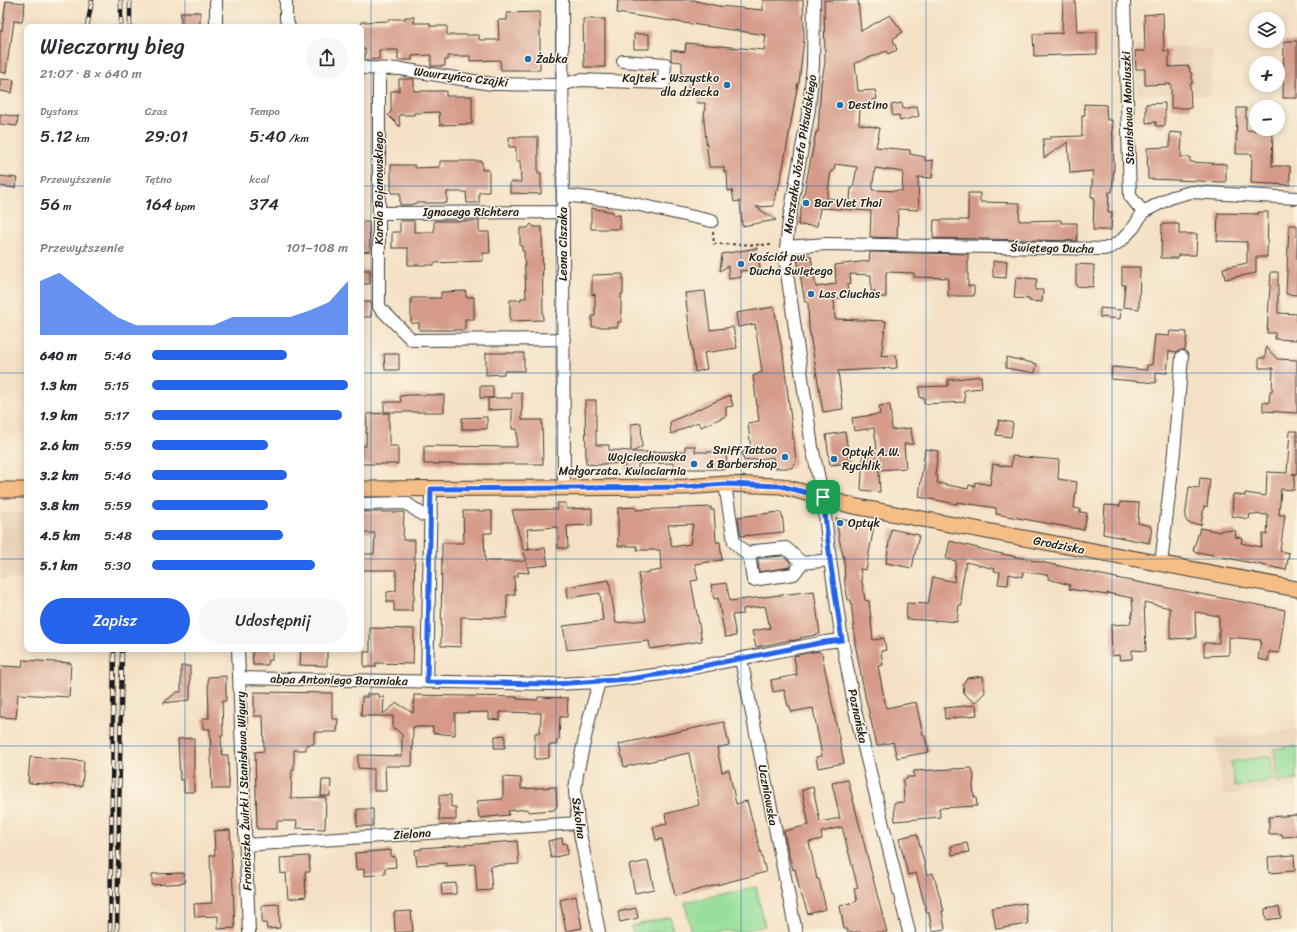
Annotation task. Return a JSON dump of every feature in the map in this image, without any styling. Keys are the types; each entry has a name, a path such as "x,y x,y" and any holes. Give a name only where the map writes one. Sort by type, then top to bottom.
{"main road":[{"name":"Grodziska","path":"364,489 686,487 725,484 781,486 853,506 1297,589"},
{"path":"0,490 24,490"}],"street":[{"path":"216,0 216,24"},
{"path":"286,0 286,19 288,24"},
{"name":"Leona Ciszaka","path":"562,0 561,85 564,487"},
{"name":"Marszałka Józefa Piłsudskiego","path":"814,0 813,65 810,102 786,247 786,270 812,447 823,497"},
{"name":"Stanisława Moniuszki","path":"1124,0 1130,196 1143,212"},
{"name":"Wawrzyńca Czajki","path":"364,68 401,69 492,84 561,85 580,80 664,83 665,64 623,61"},
{"name":"Karola Bojanowskiego","path":"379,68 379,307 412,340 564,339"},
{"path":"1143,212 1172,197 1191,192 1297,198"},
{"path":"563,195 626,202 712,220"},
{"name":"Ignacego Richtera","path":"379,213 563,212"},
{"name":"Świętego Ducha","path":"786,247 826,244 1104,249 1113,246 1122,240 1134,227 1143,212"},
{"path":"1161,564 1174,452 1182,357"},
{"path":"725,484 734,542 750,556 754,580 794,574 802,563 830,560"},
{"path":"427,682 431,489"},
{"name":"Poznańska","path":"823,497 830,560 842,640 855,710 909,932"},
{"path":"364,504 406,503 422,515 431,515"},
{"path":"750,556 755,551 786,548 802,563"},
{"name":"abpa Antoniego Baraniaka","path":"239,678 555,684 599,682 662,674 842,640"},
{"name":"Franciszka Żwirki i Stanisława Wigury","path":"238,652 250,932"},
{"name":"Uczniowska","path":"740,659 796,932"},
{"name":"Szkolna","path":"599,682 577,774 575,791 578,823 599,932"},
{"name":"Zielona","path":"246,845 578,823"}],"path":[{"path":"712,220 714,244 772,244"}],"shaded area":[{"path":"1136,45 1212,49 1211,96 1137,94"},
{"path":"0,513 24,513 24,580 0,579"},
{"path":"1297,729 1297,787 1224,795 1215,739"}],"green space":[{"path":"1297,746 1297,780 1278,782 1274,749"},
{"path":"1270,756 1274,780 1235,787 1231,762"},
{"path":"756,887 765,926 739,932 691,932 685,902"},
{"path":"671,917 673,932 632,932 631,926"}],"building":[{"path":"618,0 696,0 718,6 763,10 763,0 803,0 804,39 799,83 783,168 778,190 776,190 774,206 756,207 776,220 742,226 740,201 734,202 732,190 728,191 727,172 724,172 724,167 709,167 704,121 705,103 697,103 698,95 692,95 692,88 689,88 690,78 682,77 682,62 672,61 671,59 671,50 685,52 686,43 764,50 766,35 617,13"},
{"path":"824,0 858,0 861,31 890,15 903,32 893,39 897,50 888,54 887,51 855,63 858,91 875,90 877,99 872,100 872,107 860,109 859,124 880,128 876,147 910,150 910,154 925,157 925,161 933,160 932,178 918,177 919,210 898,209 897,238 870,237 871,211 820,208 817,226 798,225 816,132 818,132 821,84 825,63","holes":["835,164 857,167 853,188 851,188 850,200 827,198 831,171 834,171","875,168 903,172 902,191 872,190"]},
{"path":"1063,0 1075,0 1077,32 1097,32 1097,54 1034,56 1033,34 1062,33"},
{"path":"6,1 25,3 22,22 14,21 6,73 0,72 0,30 2,31"},
{"path":"181,12 200,12 200,24 181,24"},
{"path":"540,12 540,70 501,70 500,60 470,61 470,56 448,56 448,60 445,60 445,66 431,66 431,55 412,56 412,60 398,60 398,50 379,50 379,59 365,60 364,24 361,24 361,22 389,21 389,19 405,19 405,17 414,17 414,23 430,23 430,26 447,26 447,35 479,35 479,40 499,40 498,20 507,20 507,13"},
{"path":"1163,13 1164,51 1169,50 1169,67 1189,66 1190,73 1192,73 1192,84 1190,84 1191,108 1171,108 1171,84 1145,85 1145,69 1136,69 1135,51 1145,51 1144,15"},
{"path":"583,19 605,19 605,67 584,67"},
{"path":"634,34 649,34 649,49 634,49"},
{"path":"1285,41 1297,41 1297,98 1283,98 1283,92 1285,92 1285,56 1284,56"},
{"path":"0,79 14,80 12,93 0,91"},
{"path":"399,79 414,79 414,91 446,91 446,96 472,96 472,124 440,125 439,112 414,113 414,115 399,115 400,127 388,115 391,112 391,91 399,91"},
{"path":"902,103 903,109 917,106 919,116 900,121 899,115 893,116 891,105"},
{"path":"1165,103 1165,126 1156,126 1156,122 1146,123 1146,104"},
{"path":"1084,104 1106,105 1107,120 1112,120 1114,167 1112,192 1109,192 1108,212 1112,212 1111,230 1093,230 1094,197 1091,197 1093,171 1070,173 1068,142 1044,158 1043,139 1050,139 1050,137 1082,136 1082,115 1085,115"},
{"path":"1237,108 1246,108 1246,130 1249,130 1249,136 1273,136 1272,166 1290,166 1290,185 1251,183 1252,154 1236,154"},
{"path":"0,114 18,117 17,126 0,124"},
{"path":"1170,132 1182,133 1181,157 1190,157 1190,162 1226,164 1226,182 1148,179 1147,148 1170,147"},
{"path":"509,137 538,137 538,173 541,173 541,194 510,193 510,182 521,182 520,161 516,161 516,147 509,147"},
{"path":"440,161 482,161 482,170 489,170 489,192 479,192 479,203 467,203 466,192 447,192 447,203 416,203 410,205 400,205 400,193 391,193 391,165 415,165 415,168 440,167"},
{"path":"0,176 17,178 15,188 0,186"},
{"path":"968,193 980,193 980,202 1020,203 1019,221 1061,220 1061,223 1077,223 1077,241 933,238 934,220 968,220"},
{"path":"591,208 613,212 613,215 620,215 620,229 591,229"},
{"path":"1258,212 1268,212 1267,257 1256,257 1256,273 1225,279 1223,268 1247,263 1247,242 1217,241 1218,213 1258,214"},
{"path":"400,221 414,221 414,232 434,232 434,221 479,221 479,232 489,232 490,253 483,253 483,261 434,263 434,265 408,265 408,248 392,248 392,232 400,232"},
{"path":"364,222 369,222 370,251 364,252"},
{"path":"531,224 534,227 542,227 543,320 510,321 510,300 521,300 521,298 526,298 524,251 522,251 522,246 520,246 520,228 528,228"},
{"path":"1162,224 1179,224 1179,234 1197,234 1196,255 1178,255 1178,258 1161,258"},
{"path":"1289,225 1297,225 1297,295 1286,294"},
{"name":"Kościół pw. Ducha Świętego","path":"757,248 760,269 740,271 741,277 729,279 728,266 720,271 722,254"},
{"path":"870,252 968,254 968,286 974,286 974,296 948,296 948,278 914,277 914,273 886,272 886,297 875,297 875,291 871,291 871,275 850,274 851,284 847,285 849,297 834,299 835,319 886,321 881,356 896,355 897,368 838,371 843,409 823,412 809,328 808,302 805,302 797,258 811,256 816,287 836,284 835,265 869,261"},
{"path":"993,261 1007,261 1006,278 993,277"},
{"path":"1076,264 1094,265 1093,287 1076,286"},
{"path":"1122,267 1140,267 1139,309 1123,307 1125,285 1122,285"},
{"path":"364,270 370,270 370,284 364,284"},
{"path":"1271,272 1278,272 1278,313 1297,314 1297,340 1275,339 1275,333 1267,333"},
{"path":"623,274 621,322 618,322 618,327 592,327 592,316 595,316 595,294 592,295 592,275"},
{"path":"1016,277 1037,279 1035,290 1043,290 1042,302 1014,298"},
{"path":"466,291 466,297 474,297 474,319 465,319 465,330 419,330 419,323 411,323 411,298 441,298 441,292"},
{"path":"705,291 710,330 733,327 737,348 704,353 707,369 695,372 685,293"},
{"path":"364,302 371,302 371,317 364,317"},
{"path":"774,307 783,354 796,461 792,468 775,468 773,457 744,461 742,452 751,450 748,423 759,421 753,376 762,372 755,324 738,327 736,313"},
{"path":"1100,308 1121,310 1120,319 1100,317"},
{"path":"1170,331 1187,332 1185,350 1177,352 1169,351 1167,373 1156,372 1156,383 1111,379 1112,367 1147,370 1147,365 1152,365 1155,335 1169,336"},
{"path":"1266,347 1277,359 1297,360 1297,413 1263,411 1263,402 1269,403 1270,391 1272,391 1273,368 1259,368 1259,358 1265,358"},
{"path":"486,353 524,353 524,371 504,371 504,374 486,375"},
{"path":"384,354 399,354 399,370 385,370"},
{"path":"1006,357 1037,364 1035,373 1006,368"},
{"path":"981,376 982,388 964,390 965,402 924,404 924,398 920,398 919,387 948,386 948,380"},
{"path":"480,386 493,386 493,398 480,398"},
{"path":"512,393 522,393 522,420 542,420 543,464 424,464 424,446 517,447 517,429 512,429 512,409 488,410 488,398 512,398"},
{"path":"444,395 444,412 384,412 384,402 401,402 400,396"},
{"path":"730,395 733,406 726,407 726,416 701,427 698,422 671,434 670,422"},
{"path":"585,400 596,400 596,445 609,445 609,450 631,451 631,424 641,423 642,447 632,452 685,452 685,446 695,446 695,452 726,452 727,469 674,469 674,463 638,464 638,470 625,470 625,463 600,465 586,464"},
{"path":"890,405 892,430 911,428 913,444 904,444 906,468 879,470 880,492 861,490 863,454 875,452 877,449 874,428 854,431 852,418 880,414 879,406"},
{"path":"389,413 389,446 398,446 398,464 364,464 367,414"},
{"path":"487,417 487,429 462,429 462,418"},
{"path":"999,420 1013,423 1011,437 996,435"},
{"path":"1290,431 1297,431 1297,474 1295,474 1294,490 1281,489 1279,515 1285,515 1280,551 1289,553 1286,570 1193,551 1200,528 1220,532 1221,530 1236,531 1235,537 1242,538 1241,543 1261,547 1263,534 1267,535 1268,515 1250,514 1249,519 1232,516 1233,494 1245,496 1245,493 1266,496 1267,472 1287,473"},
{"path":"845,432 850,463 830,465 826,435"},
{"path":"925,449 938,451 935,475 938,476 937,483 968,489 969,485 975,486 975,482 990,485 993,464 1011,467 1012,456 1059,460 1058,479 1077,482 1074,508 1080,509 1080,512 1087,513 1084,530 996,514 996,508 957,502 957,504 919,497"},
{"path":"1200,478 1210,479 1207,507 1204,506 1201,525 1188,523 1185,518 1189,487 1199,488"},
{"path":"1120,502 1139,503 1138,523 1151,526 1150,528 1152,529 1149,543 1103,534 1105,505 1120,506"},
{"path":"557,503 566,503 566,509 592,508 592,525 567,526 568,548 558,548 558,527 527,529 529,549 526,550 545,548 548,565 528,567 512,510 558,509"},
{"path":"636,507 636,510 711,507 711,510 714,510 716,542 720,542 722,560 695,564 698,580 691,581 702,641 650,649 649,641 567,650 563,626 603,621 600,593 568,598 567,587 609,580 616,623 646,620 638,574 661,570 660,550 637,550 637,546 618,546 618,508","holes":["693,524 690,544 672,547 668,525"]},
{"path":"463,511 492,511 492,533 484,533 485,561 526,561 529,573 518,572 518,576 514,576 515,595 507,595 507,618 461,617 461,647 441,646 442,543 464,543"},
{"path":"364,512 404,512 403,540 415,540 414,601 412,601 412,611 394,611 394,602 387,602 387,592 396,591 396,570 364,570 364,554 374,554 375,533 364,533"},
{"path":"779,512 782,514 784,532 741,536 738,517"},
{"path":"836,518 874,526 866,570 860,569 865,600 869,601 873,640 884,638 886,650 881,651 883,665 878,666 886,708 916,702 923,735 924,734 929,752 897,758 893,742 877,746 865,696 855,643 851,600 848,600 845,584 844,559"},
{"path":"891,529 919,535 912,568 886,563"},
{"path":"950,541 993,552 1121,579 1285,610 1279,653 1269,652 1268,661 1258,659 1261,640 1229,637 1229,655 1204,656 1204,643 1219,643 1219,616 1195,612 1196,638 1170,639 1170,608 1144,602 1146,651 1132,650 1132,659 1120,660 1119,655 1112,656 1111,625 1130,624 1133,610 1132,598 1107,593 1107,595 1069,589 1070,585 1048,579 1049,575 1023,572 1022,577 1009,574 1008,585 998,584 1000,572 994,571 995,569 966,562 961,591 962,605 959,605 957,622 906,619 907,603 928,604 933,577 954,582 956,561 946,559"},
{"path":"783,556 790,562 790,567 759,572 758,558"},
{"path":"726,583 730,601 814,591 820,634 756,647 752,631 770,628 765,606 743,609 743,614 732,615 736,636 725,637 718,598 714,599 711,585"},
{"path":"370,628 414,629 413,664 376,663 376,667 364,667 364,652 370,652"},
{"path":"818,651 822,654 844,763 818,768 816,757 822,756 813,708 791,712 784,690 773,692 771,680 797,675 794,656"},
{"path":"252,652 272,652 272,660 268,660 268,665 253,665"},
{"path":"301,652 327,652 327,666 300,665"},
{"path":"23,660 71,663 69,697 18,694 16,718 0,717 0,666 22,667"},
{"path":"181,666 190,666 190,700 163,703 177,692 181,692"},
{"path":"226,676 226,701 222,701 223,736 221,736 222,755 228,755 229,789 212,789 210,729 203,729 203,718 209,718 208,677"},
{"path":"983,676 985,692 975,703 964,694 963,684 967,678"},
{"path":"254,692 332,693 332,719 338,719 337,732 314,732 314,744 306,745 306,750 294,750 294,770 292,770 291,798 326,797 325,829 296,828 297,821 277,821 277,829 257,829 255,752 264,751 263,716 254,716"},
{"path":"367,694 379,694 379,697 384,697 383,714 397,703 413,713 414,695 517,697 517,699 538,700 538,697 568,698 567,717 560,717 559,739 557,740 556,745 549,745 549,758 540,759 535,759 535,733 540,733 541,713 500,712 500,720 489,719 489,712 455,713 455,735 433,733 433,727 413,727 412,766 385,766 386,791 374,791 374,769 358,768 358,755 402,756 402,735 396,729 393,729 393,716 361,716 362,697 367,697"},
{"path":"976,705 977,715 945,719 944,708"},
{"path":"724,722 729,745 717,748 722,772 729,770 736,804 747,801 766,872 675,896 662,839 656,840 653,827 667,824 665,814 699,805 689,753 624,767 619,744"},
{"path":"505,735 505,748 494,748 495,736"},
{"path":"194,738 194,792 184,792 184,780 180,780 178,739"},
{"path":"30,757 84,761 82,786 28,783"},
{"path":"972,768 974,776 974,797 976,797 977,806 939,808 940,817 895,821 894,803 904,802 903,780 907,779 907,777 914,777 914,771"},
{"path":"503,777 521,778 521,789 556,787 557,806 554,810 528,812 528,809 508,811 509,815 479,818 477,801 503,799"},
{"path":"322,780 331,780 330,796 321,796"},
{"path":"848,780 887,932 847,932 847,929 844,929 840,906 857,901 854,889 858,888 842,827 821,832 822,839 809,842 817,879 819,879 826,909 808,914 801,896 795,869 793,870 789,855 784,831 809,825 802,790 813,787 820,822 840,818 832,783"},
{"path":"439,795 451,795 451,807 456,807 456,820 439,820"},
{"path":"357,809 373,809 373,826 357,826"},
{"path":"1297,815 1297,836 1282,837 1282,834 1269,834 1269,817"},
{"path":"230,830 235,928 218,929 218,916 195,917 194,904 212,903 210,855 215,855 214,831"},
{"path":"917,834 927,875 933,873 944,911 942,911 945,929 932,931 929,913 927,913 916,873 908,875 899,838"},
{"path":"562,838 563,844 566,843 568,854 551,858 548,841"},
{"path":"517,841 519,864 490,866 492,890 477,891 475,864 446,866 446,863 417,865 415,850 422,849 421,848"},
{"path":"967,843 969,852 952,855 951,846"},
{"path":"391,850 391,857 395,856 396,867 385,868 385,874 364,876 364,869 356,870 355,853"},
{"path":"1294,855 1295,871 1269,873 1268,857"},
{"path":"309,856 310,872 305,872 306,897 288,899 286,873 281,874 280,858"},
{"path":"648,861 654,889 635,893 629,865"},
{"path":"184,873 185,883 152,885 152,874"},
{"path":"456,883 456,894 442,895 441,884"},
{"path":"576,896 582,928 566,931 560,900"},
{"path":"1025,903 1028,924 996,929 992,908"},
{"path":"279,904 280,928 267,929 266,923 262,923 262,905"},
{"path":"1279,907 1281,918 1266,920 1265,909"},
{"path":"636,908 638,918 620,922 618,912"},
{"path":"411,911 413,932 395,932 394,912"}],"railway":[{"path":"88,24 92,0"},
{"path":"121,0 121,24"},
{"path":"130,0 130,24"},
{"path":"110,932 114,652"},
{"path":"117,932 122,652"}],"place":[{"name":"Żabka","path":"528,59"},
{"name":"Kajtek - Wszystko dla dziecka","path":"727,85"},
{"name":"Destino","path":"840,105"},
{"name":"Bar Viet Thai","path":"806,203"},
{"name":"Kościół pw. Ducha Świętego","path":"741,264"},
{"name":"Las Ciuchas","path":"811,294"},
{"name":"Sniff Tattoo & Barbershop","path":"785,457"},
{"name":"Optyk A.W. Rychlik","path":"834,459"},
{"name":"Wojciechowska Małgorzata. Kwiaciarnia","path":"694,464"},
{"name":"Optyk","path":"840,523"}],"route":[{"path":"725,484 781,486 823,497 830,560 842,640 629,679 555,684 427,682 431,489 686,487 725,484"}]}
